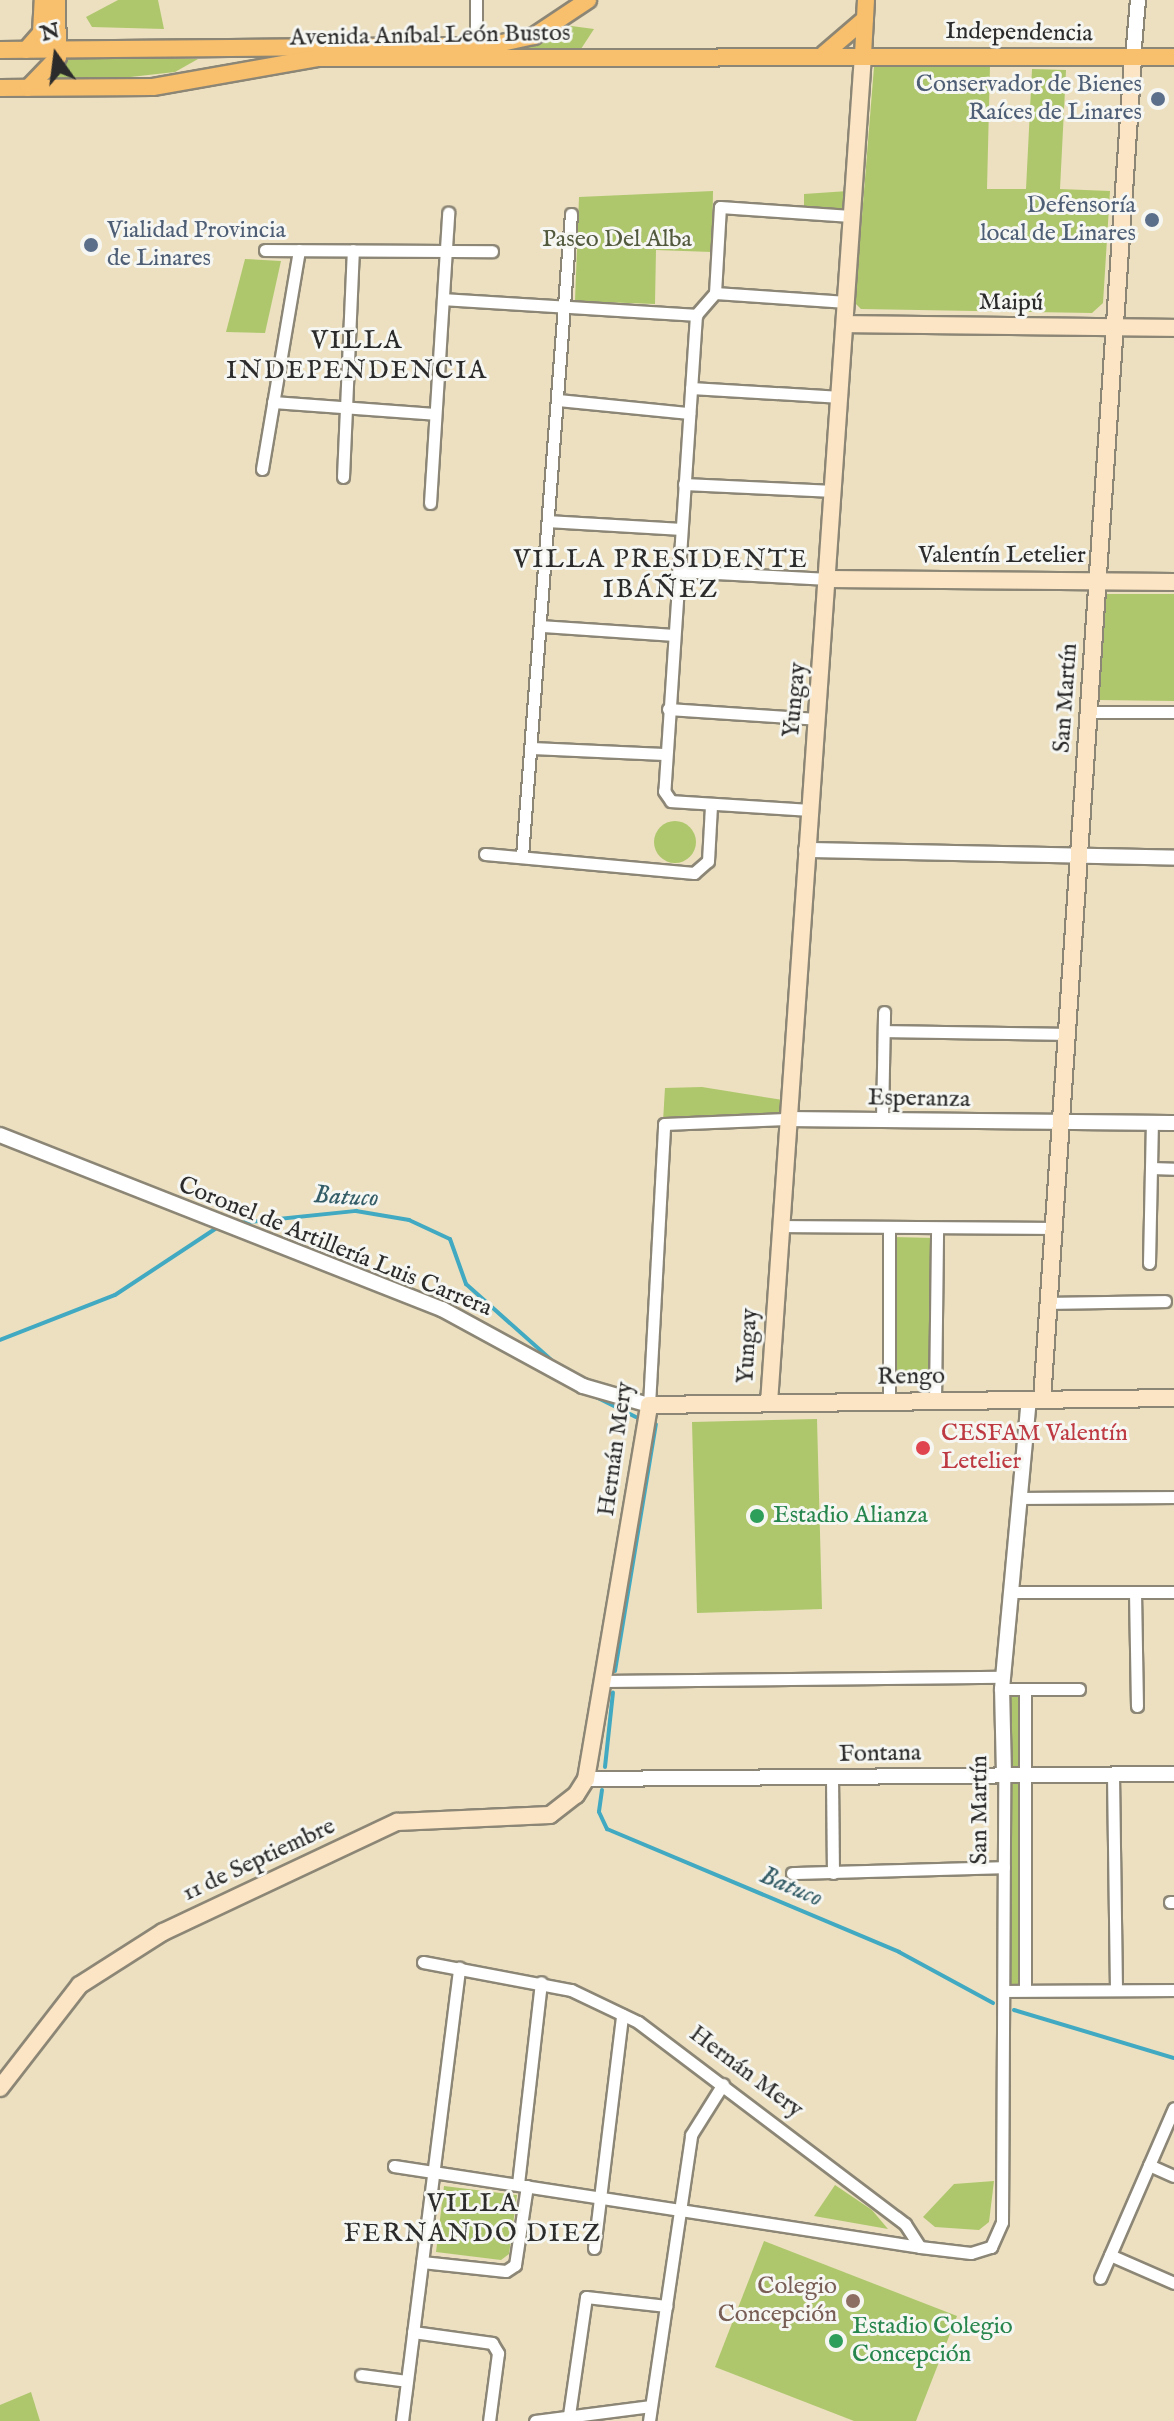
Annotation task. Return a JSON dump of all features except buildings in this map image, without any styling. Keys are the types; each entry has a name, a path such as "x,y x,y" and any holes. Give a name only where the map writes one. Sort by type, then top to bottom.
{"main road":[{"path":"26,50 41,33 43,0"},
{"path":"26,88 50,71 60,51 57,0"},
{"name":"Avenida Aníbal León Bustos","path":"0,50 476,47 534,36 588,0"},
{"name":"Yungay","path":"769,1403 786,1119 829,579 866,0"},
{"path":"819,56 849,40 865,19"},
{"path":"199,80 208,51"},
{"name":"Avenida Aníbal León Bustos","path":"0,88 199,80 317,58 863,55"},
{"name":"Independencia","path":"863,55 1174,57"},
{"name":"San Martín","path":"1036,1400 1049,1303 1133,58"},
{"name":"Maipú","path":"846,324 1174,328"},
{"name":"Valentín Letelier","path":"829,579 1174,582"},
{"name":"Rengo","path":"649,1405 1174,1398"},
{"name":"Hernán Mery","path":"586,1779 649,1405"},
{"name":"11 de Septiembre","path":"0,2088 66,1999 140,1944 397,1822 550,1815 586,1779"}],"street":[{"path":"476,0 476,47"},
{"name":"San Martín","path":"1133,58 1138,0"},
{"path":"809,810 671,801 664,791 664,754 696,315 715,293 720,207 851,216"},
{"path":"430,503 448,213"},
{"path":"522,856 571,214"},
{"path":"265,250 492,251"},
{"path":"262,469 299,250"},
{"path":"343,477 353,250"},
{"path":"715,293 847,302"},
{"path":"443,299 696,315"},
{"path":"691,388 841,397"},
{"path":"558,400 689,413"},
{"path":"273,402 435,414"},
{"path":"684,484 834,491"},
{"path":"548,521 681,529"},
{"path":"678,571 829,579"},
{"path":"541,626 673,635"},
{"path":"668,709 817,719"},
{"path":"1089,712 1174,712"},
{"path":"532,748 664,754"},
{"path":"485,854 694,873 708,861 711,805"},
{"path":"806,850 1174,858"},
{"path":"882,1120 884,1012"},
{"path":"885,1031 1067,1034"},
{"name":"Esperanza","path":"664,1124 786,1119 1174,1123"},
{"path":"1149,1263 1152,1123"},
{"name":"Hernán Mery","path":"649,1405 664,1124"},
{"name":"Coronel de Artillería Luis Carrera","path":"0,1135 230,1230 453,1314 583,1386 649,1405"},
{"path":"1151,1168 1174,1169"},
{"path":"779,1226 1054,1228"},
{"path":"889,1228 889,1402"},
{"path":"935,1401 937,1228"},
{"path":"1049,1303 1165,1301"},
{"name":"San Martín","path":"920,2247 978,2253 996,2241 1002,2222 1003,1683 1020,1498 1036,1400"},
{"path":"1020,1498 1174,1497"},
{"path":"1011,1592 1174,1592"},
{"path":"1135,1592 1137,1706"},
{"path":"603,1681 1003,1683 1025,1689 1079,1689"},
{"name":"San Martín","path":"1025,1689 1025,1990"},
{"name":"Fontana","path":"586,1779 1174,1774"},
{"path":"1113,1775 1116,1990"},
{"path":"832,1777 833,1873"},
{"path":"792,1873 1004,1867"},
{"name":"Hernán Mery","path":"423,1962 541,1982 622,2015 723,2084 905,2224 920,2247"},
{"path":"402,2421 459,1968"},
{"path":"422,2262 506,2271 515,2265 541,1982"},
{"path":"1004,1991 1174,1990"},
{"path":"594,2248 622,2015"},
{"path":"649,2421 694,2125 723,2084"},
{"path":"1100,2278 1174,2108"},
{"path":"1149,2165 1174,2176"},
{"path":"394,2166 920,2247"},
{"path":"1110,2255 1174,2283"},
{"path":"569,2415 586,2297 666,2306"},
{"path":"413,2332 492,2343 498,2353 489,2421"},
{"path":"361,2375 407,2381"},
{"path":"535,2421 651,2406"}],"green space":[{"path":"118,0 158,0 164,29 92,27 86,17"},
{"path":"564,25 594,29 579,52 517,50"},
{"path":"64,58 198,59 175,72 77,83 50,78"},
{"path":"990,66 987,189 1026,189 1032,69 1066,70 1060,189 1110,191 1103,303 1092,313 861,309 855,303 874,67"},
{"name":"Paseo Del Alba","path":"713,191 712,252 656,250 655,304 575,301 579,197"},
{"path":"848,191 846,212 804,211 804,194"},
{"path":"245,259 281,261 265,333 226,332"},
{"path":"1106,594 1174,594 1174,701 1099,700"},
{"path":"675,821 690,827 696,842 690,857 675,863 660,857 654,842 660,827"},
{"path":"702,1087 783,1100 783,1117 663,1121 665,1088"},
{"path":"893,1237 934,1238 932,1378 893,1377"},
{"name":"Estadio Alianza","path":"817,1419 822,1609 697,1613 692,1422"},
{"path":"1007,1693 1021,1694 1021,1985 1010,1985"},
{"path":"994,2181 989,2222 979,2230 935,2227 923,2217 954,2184"},
{"path":"835,2185 872,2210 888,2229 814,2216"},
{"path":"444,2186 517,2195 509,2254 501,2260 436,2252"},
{"name":"Estadio Colegio Concepción","path":"764,2241 957,2316 916,2421 854,2421 715,2367"},
{"path":"31,2392 40,2421 0,2421 0,2405"}],"waterway":[{"name":"Batuco","path":"239,1223 356,1211 409,1220 450,1239 466,1284 558,1366"},
{"name":"Batuco","path":"0,1340 115,1295 218,1227"},
{"name":"Batuco","path":"592,1395 636,1417"},
{"name":"Batuco","path":"615,1671 656,1424"},
{"name":"Batuco","path":"605,1767 613,1692"},
{"name":"Batuco","path":"602,1790 599,1812 607,1829 899,1952 993,2003"},
{"name":"Batuco","path":"1014,2010 1174,2058"}],"place":[{"name":"Conservador de Bienes Raíces de Linares","path":"1158,99"},
{"name":"Defensoría local de Linares","path":"1152,220"},
{"name":"Vialidad Provincia de Linares","path":"91,245"},
{"name":"CESFAM Valentín Letelier","path":"923,1448"},
{"name":"Estadio Alianza","path":"757,1516"},
{"name":"Colegio Concepción","path":"853,2301"},
{"name":"Estadio Colegio Concepción","path":"836,2341"}],"district":[{"name":"VILLA INDEPENDENCIA","path":"357,356"},
{"name":"VILLA PRESIDENTE IBÁÑEZ","path":"661,575"},
{"name":"VILLA FERNANDO DIEZ","path":"473,2219"}]}
